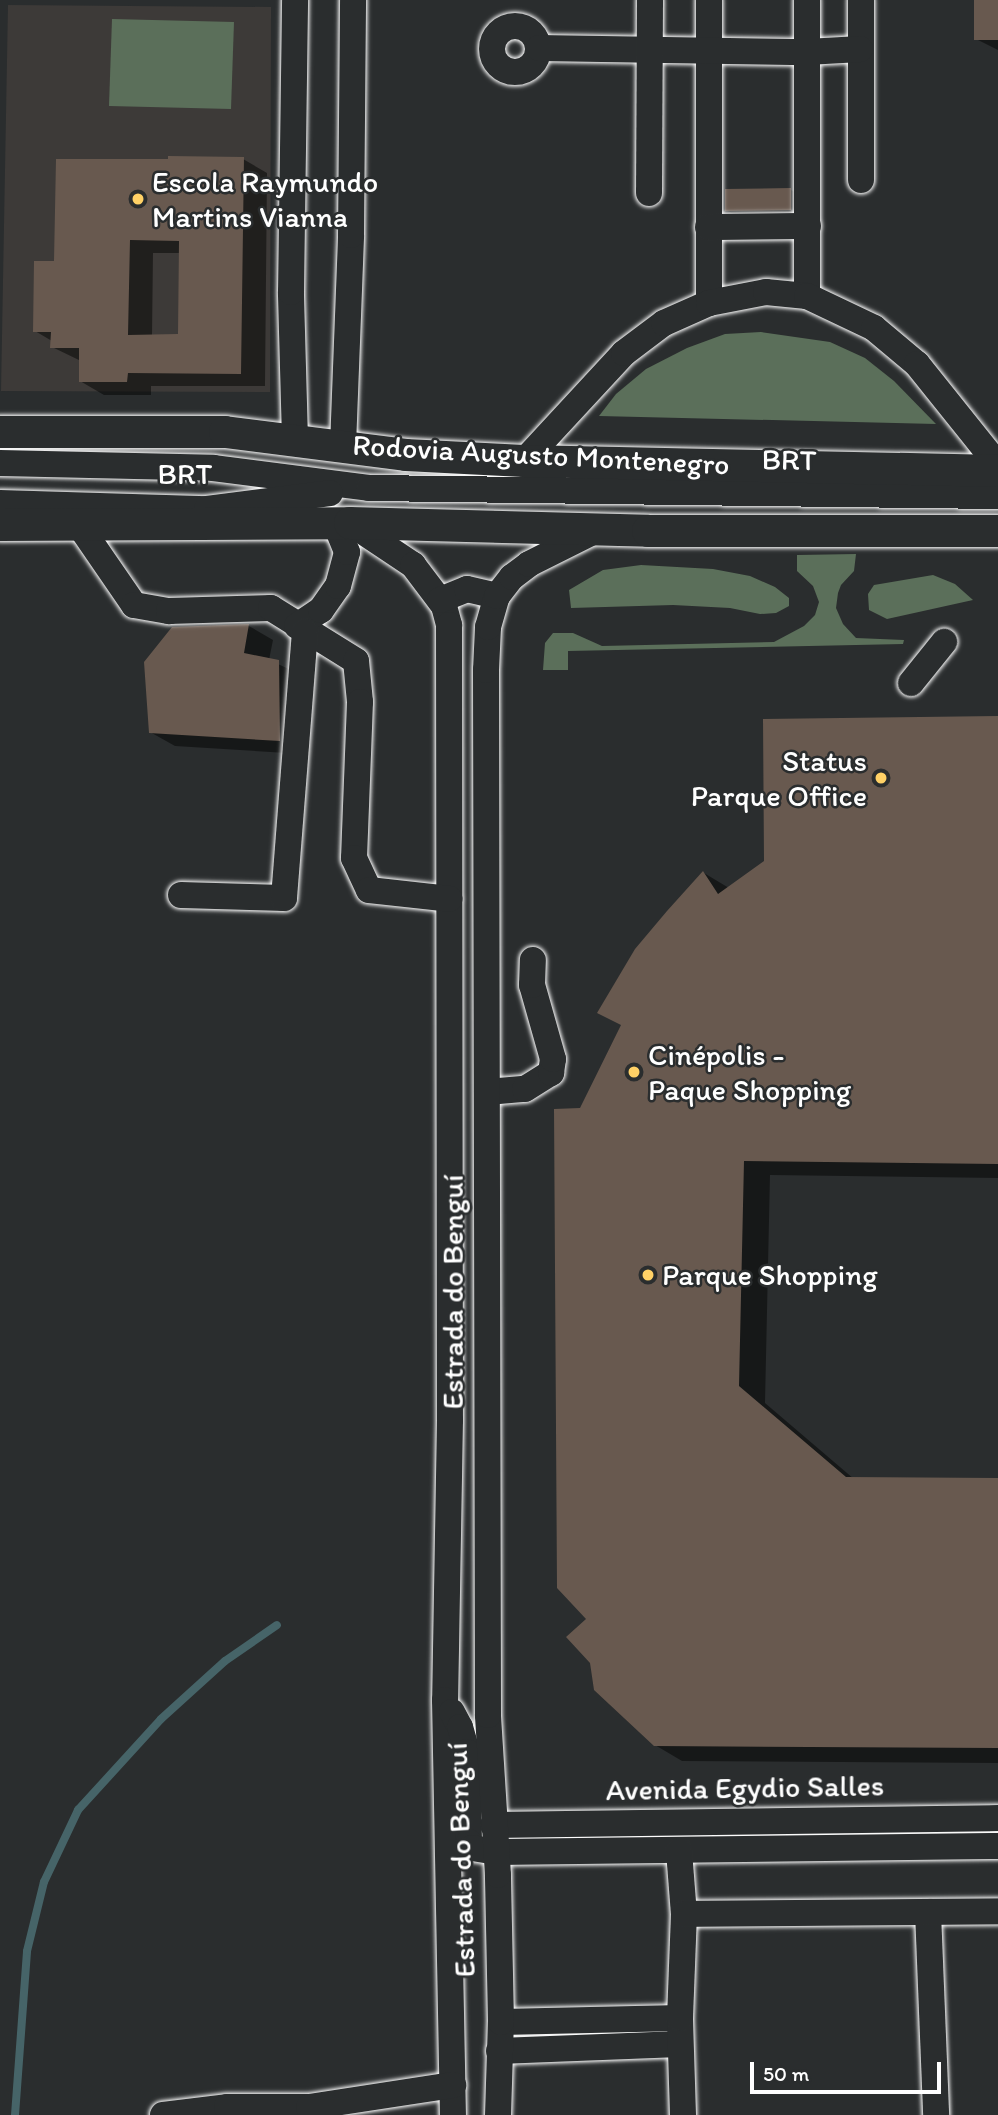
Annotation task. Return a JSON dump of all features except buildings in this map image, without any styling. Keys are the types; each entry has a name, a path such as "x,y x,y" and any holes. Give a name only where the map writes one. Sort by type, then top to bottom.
{"main road":[{"name":"Rodovia Augusto Montenegro","path":"0,432 225,432 406,455 524,461 998,471"},
{"path":"0,525 342,523 648,531 998,531"}],"street":[{"path":"295,0 291,292 295,439"},
{"path":"343,446 351,235 353,0"},
{"path":"649,193 650,0"},
{"path":"709,0 709,303"},
{"path":"807,0 807,296"},
{"path":"861,0 862,180"},
{"path":"539,48 807,52 860,49"},
{"path":"708,227 808,226"},
{"path":"524,461 624,353 664,323 709,303 766,292 807,296 874,328 917,364 998,465"},
{"name":"BRT","path":"0,463 213,468 369,488 998,496"},
{"name":"BRT","path":"0,503 207,509 369,488"},
{"path":"181,895 284,898 301,629 321,610 338,586 347,552 342,523"},
{"name":"Estrada do Benguí","path":"342,523 414,565 440,600 449,625 450,1420 445,1700 453,2115"},
{"path":"79,525 135,605 169,611 271,608 356,661 360,702 354,858 369,890 450,899"},
{"name":"Estrada do Benguí","path":"498,2115 501,2022 497,1853 488,1715 486,1418 488,627 497,596 512,577 529,564 600,528"},
{"path":"440,600 467,589 497,596"},
{"path":"911,683 944,642"},
{"path":"487,1092 525,1088 551,1073 553,1059 532,985 534,960"},
{"path":"450,1420 486,1418"},
{"path":"445,1700 460,1727 467,1752 470,1846 497,1853"},
{"name":"Avenida Egydio Salles","path":"494,1825 998,1818"},
{"name":"Avenida Egydio Salles","path":"497,1853 998,1846"},
{"path":"679,1851 684,1914 680,2031 683,2115"},
{"path":"684,1914 998,1911"},
{"path":"928,1912 936,2115"},
{"path":"501,2022 680,2031"},
{"path":"499,2051 680,2031"},
{"path":"163,2115 227,2107 309,2107 453,2085"}],"shaded area":[{"name":"Escola Raymundo Martins Vianna","path":"8,5 271,7 270,392 1,391"}],"green space":[{"path":"112,19 234,22 231,109 109,106"},
{"path":"761,332 830,342 865,358 894,381 936,424 599,416 616,394 646,369 687,348 725,334"},
{"path":"856,554 854,571 841,585 838,593 836,608 843,624 856,638 904,640 903,644 568,651 568,670 543,670 545,643 553,633 573,633 602,646 774,642 804,626 815,615 819,602 813,586 797,571 797,555"},
{"path":"641,565 713,569 750,576 775,587 789,598 789,606 776,613 760,614 730,608 673,605 571,608 569,590 603,570"},
{"path":"933,575 955,584 973,600 887,619 869,610 868,594 874,585"}],"waterway":[{"path":"15,2115 27,1951 44,1882 78,1810 161,1719 225,1661 277,1625"}],"place":[{"name":"Escola Raymundo Martins Vianna","path":"138,199"},
{"name":"Status Parque Office","path":"881,778"},
{"name":"Cinépolis - Paque Shopping","path":"634,1072"},
{"name":"Parque Shopping","path":"648,1275"}]}
